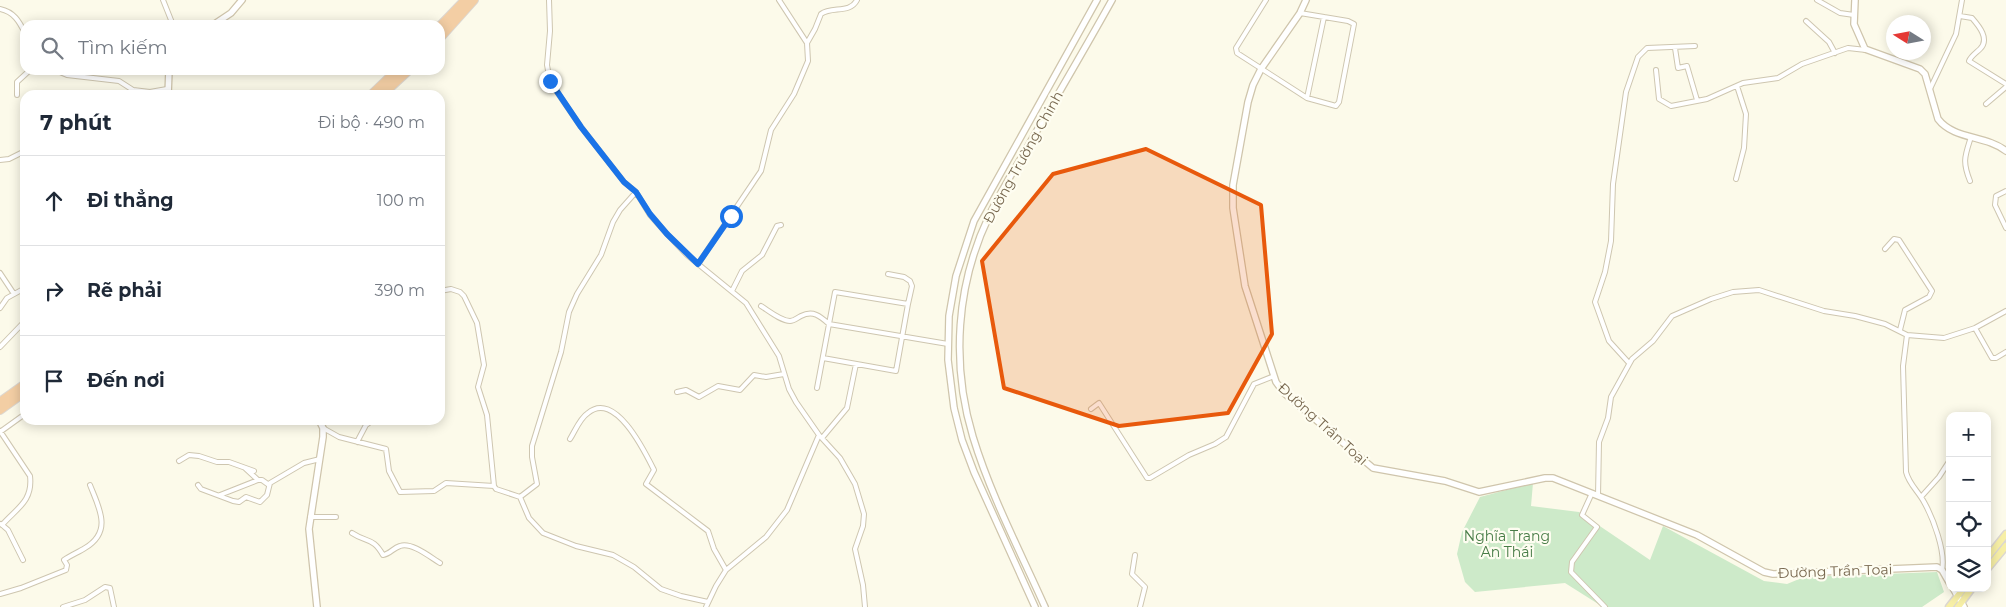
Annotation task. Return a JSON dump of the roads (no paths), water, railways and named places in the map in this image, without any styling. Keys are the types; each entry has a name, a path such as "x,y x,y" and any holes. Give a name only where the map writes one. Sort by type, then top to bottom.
{"highway":[{"path":"445,21 465,0"},
{"path":"445,32 474,0"},
{"path":"376,90 392,75"},
{"path":"387,90 404,75"},
{"path":"0,402 20,388"},
{"path":"0,410 20,396"}],"main road":[{"path":"1991,553 2006,534"},
{"path":"1991,564 2006,546"},
{"path":"1949,607 1960,603 1969,592"}],"street":[{"path":"163,0 171,20"},
{"path":"220,20 231,13 242,0"},
{"path":"549,0 550,19 547,65 550,81 581,127 624,182 636,192 650,214 667,234 698,264 746,303 779,356 784,374 796,402 851,475 862,506 864,520 855,549 863,585 865,607"},
{"path":"698,264 761,171 772,130 794,94 808,61 807,43 779,0"},
{"path":"807,43 815,29 820,14 827,11 850,8 857,0"},
{"name":"Đường Trường Chinh","path":"1035,607 974,472 962,440 952,389 948,344 949,316 956,276 966,242 981,207 1097,0"},
{"name":"Đường Trường Chinh","path":"1045,607 984,470 970,426 963,387 959,344 963,292 973,255 991,212 1112,0"},
{"path":"1266,0 1235,51 1308,98 1336,106 1339,102 1354,24 1300,13"},
{"name":"Đường Trần Toại","path":"1306,0 1300,13 1261,69 1253,85 1248,102 1232,197 1245,286 1274,376 1284,393 1373,468 1445,481 1479,492 1544,478 1560,480 1697,535 1768,573 1937,567 1942,570"},
{"path":"1817,0 1840,12 1854,15"},
{"path":"1855,0 1855,28 1866,50"},
{"path":"1929,91 1956,34 1962,0"},
{"path":"0,9 6,10 16,17 20,24"},
{"path":"1960,16 1972,18 1982,31 1985,40 1982,48 1969,61 2006,85 1986,104"},
{"path":"1308,98 1324,17"},
{"path":"1806,21 1830,42 1834,53"},
{"path":"1629,363 1609,341 1595,306 1611,241 1614,175 1626,92 1638,57 1647,48 1695,46"},
{"path":"1675,48 1678,67 1687,66 1697,100"},
{"path":"1656,70 1659,99 1670,106 1707,99 1749,81 1778,78 1798,66 1848,48 1866,50 1920,69 1925,74 1938,119 1941,123 1950,129 1989,141 2006,151"},
{"path":"17,94 17,82 25,75"},
{"path":"67,75 119,81 129,90"},
{"path":"167,90 169,75"},
{"path":"1736,178 1744,148 1746,122 1746,112 1737,86"},
{"path":"1970,181 1964,159 1971,136"},
{"path":"0,160 9,159 20,154"},
{"path":"2006,190 1996,196 1994,203 2006,228"},
{"path":"520,497 537,484 532,446 561,352 569,312 577,294 601,255 613,222 636,192"},
{"path":"981,207 991,212"},
{"path":"732,291 742,271 762,255 777,226 781,225"},
{"path":"1885,249 1894,239 1899,240 1932,291 1930,297 1905,310 1900,330"},
{"path":"0,273 14,294"},
{"path":"823,358 896,371 912,286 907,278 888,274"},
{"path":"445,290 451,289 460,292 478,323 484,365 478,387 487,415 494,486"},
{"path":"1606,607 1570,568 1572,562 1597,527 1582,516 1595,494 1599,442 1608,418 1611,397 1629,363 1653,341 1672,316 1711,299 1751,289 1824,312 1854,316 1900,330 1907,335 1944,338 1975,328 2006,311"},
{"path":"0,308 7,298 20,291"},
{"path":"817,388 828,324 836,292 908,304"},
{"path":"761,306 787,320 794,320 804,314 811,314 820,316 828,324 902,338 948,344"},
{"path":"0,347 20,326"},
{"path":"1975,328 1992,358 1996,358 2006,352"},
{"path":"1907,335 1903,366 1906,472 1909,481 1921,497 1930,514 1943,559 1942,570 1946,577"},
{"path":"323,428 339,437 386,449 389,471 402,493 434,491 446,483 494,486 496,489 520,497 529,518 543,533 576,546 618,557 634,567 661,589 707,605 726,570 766,537 786,510 821,436 848,406 856,364"},
{"path":"677,392 686,390 699,397 718,386 740,390 754,375 766,378 784,374"},
{"path":"1091,409 1099,403 1147,478 1150,478 1189,455 1216,444 1226,437 1254,384 1274,376"},
{"path":"952,389 963,387"},
{"path":"570,439 587,413 598,407 606,408 622,420 641,443 654,470 646,484 708,531 714,549 726,570"},
{"path":"20,418 0,432 30,476 30,480 25,501 1,524 8,530 23,560"},
{"path":"317,607 310,545 310,517 320,459 322,425"},
{"path":"357,442 366,425"},
{"path":"179,461 189,455 199,456 217,462 229,462 254,471"},
{"path":"198,485 200,488 233,501 239,502 246,497 260,502 267,495 269,485 304,463 320,459"},
{"path":"242,466 258,480 262,480 269,485"},
{"path":"1921,497 1946,466"},
{"path":"220,495 258,480"},
{"path":"0,594 22,588 66,570 64,560 86,548 96,538 101,525 102,513 90,485"},
{"path":"310,517 336,517"},
{"path":"352,533 372,541 383,555 404,545 413,547 440,563"},
{"path":"1135,555 1132,574 1145,587 1140,607"},
{"path":"63,607 85,600 105,587 110,588 114,607"}],"park label":[{"name":"Nghĩa Trang An Thái","path":"1507,544"}]}
